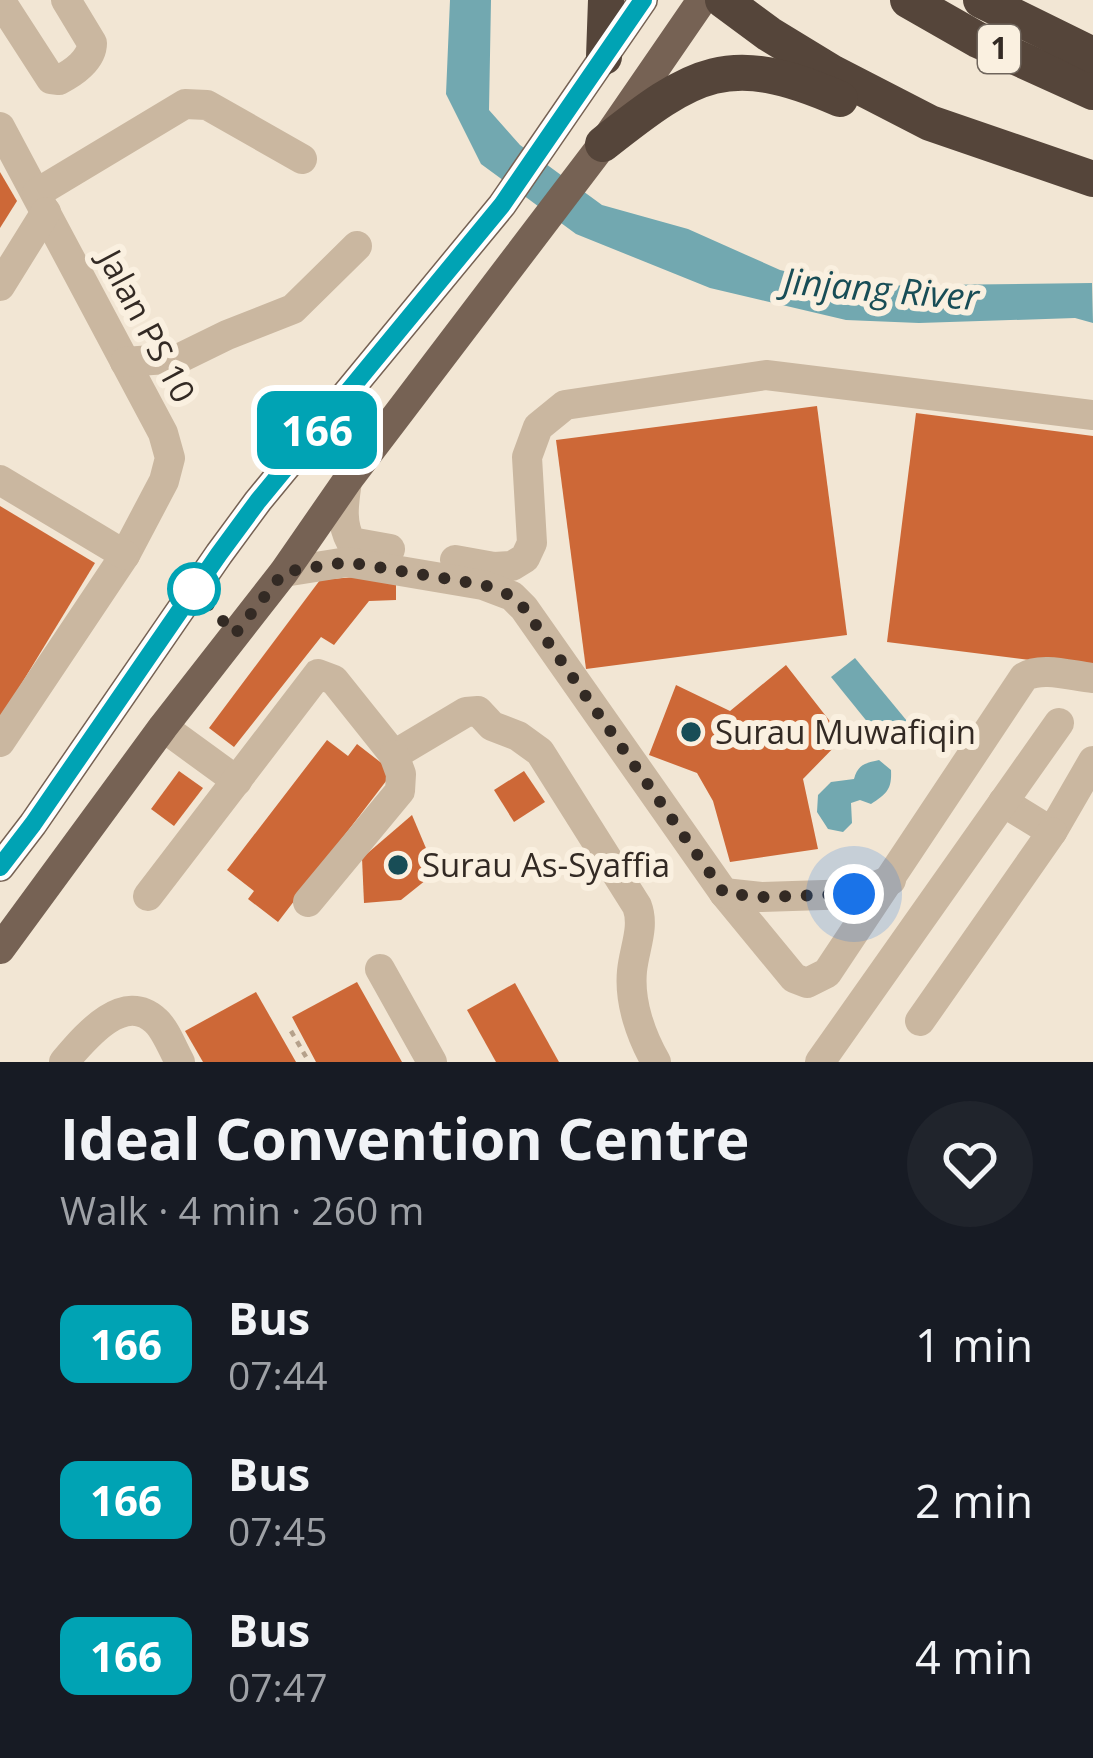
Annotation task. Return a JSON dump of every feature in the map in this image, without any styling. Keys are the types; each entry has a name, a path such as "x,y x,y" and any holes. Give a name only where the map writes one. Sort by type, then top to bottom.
{"highway":[{"path":"604,57 606,0"},
{"path":"723,0 817,64 930,123 1093,179"},
{"name":"1","path":"908,0 978,40 1093,92"},
{"name":"1","path":"981,0 1093,55"},
{"path":"603,144 682,87 736,73 785,77 863,110 930,123"}],"main road":[{"path":"7,940 17,893 14,881 0,867 258,501 502,205 643,0"},
{"path":"7,940 603,144 702,0"},
{"path":"0,836 33,824"}],"street":[{"path":"0,1 51,79 59,80 92,51 92,43 66,0"},
{"path":"0,286 42,202 185,104 207,105 302,159"},
{"name":"Jalan PS 10","path":"0,127 163,433 170,458 164,481 125,555 0,742"},
{"path":"124,362 180,358 293,309 357,246"},
{"path":"489,576 525,558 532,544 527,457 538,427 565,405 766,375 1093,415"},
{"path":"0,480 125,555"},
{"path":"347,481 344,524 351,542 489,576 524,608 724,893 794,978 807,983 827,973 1024,677 1041,671 1093,678"},
{"path":"284,572 347,562 445,568"},
{"path":"148,896 318,674 334,680 394,755 401,774 400,790 308,902"},
{"path":"394,755 466,712 478,711 492,726 540,752 637,906 642,920 631,975 636,1016 656,1062"},
{"path":"820,1062 1059,723"},
{"path":"163,728 237,781"},
{"path":"920,1021 1052,832 1093,761"},
{"path":"1003,802 1052,832"},
{"path":"724,893 760,897 854,894 891,880"},
{"path":"380,969 432,1062"},
{"path":"64,1062 92,1030 114,1014 138,1012 156,1020 180,1062"}],"path":[{"path":"291,1031 309,1062"}],"water":[{"name":"Jinjang River","path":"450,0 491,0 489,110 520,145 602,205 688,229 780,270 848,286 1092,283 1093,323 1075,318 919,323 846,320 710,288 576,234 481,164 446,94"},
{"path":"855,658 907,721 882,740 831,677"},
{"path":"879,760 891,770 887,790 871,804 851,803 852,823 843,832 828,829 817,812 818,795 831,782 854,779 860,767"}],"building":[{"path":"0,172 17,201 0,228"},
{"path":"817,406 847,635 586,669 556,440"},
{"path":"916,413 1093,436 1093,668 887,642"},
{"path":"0,506 95,563 0,719"},
{"path":"355,577 396,584 396,600 369,601 334,645 321,637 234,747 209,728 320,580"},
{"path":"786,665 843,738 803,779 818,849 730,862 713,801 697,773 649,755 676,685 730,711"},
{"path":"327,740 348,756 357,744 393,772 278,922 248,899 254,891 227,870"},
{"path":"179,771 203,788 174,826 151,809"},
{"path":"524,771 545,802 514,822 494,790"},
{"name":"Surau As-Syaffia","path":"412,815 436,872 401,900 364,903 362,858"},
{"path":"357,982 402,1062 316,1062 292,1017"},
{"path":"515,983 559,1062 496,1062 467,1010"},
{"path":"256,992 296,1062 203,1062 185,1031"}],"bus line":[{"name":"166","path":"0,867 258,501 502,205 643,0"}],"place":[{"name":"Surau Muwafiqin","path":"691,732"},
{"name":"Surau As-Syaffia","path":"398,865"}],"route":[{"path":"194,589 235,634 284,572 326,563 347,562 484,585 512,596 724,893 760,897 854,894"}]}
